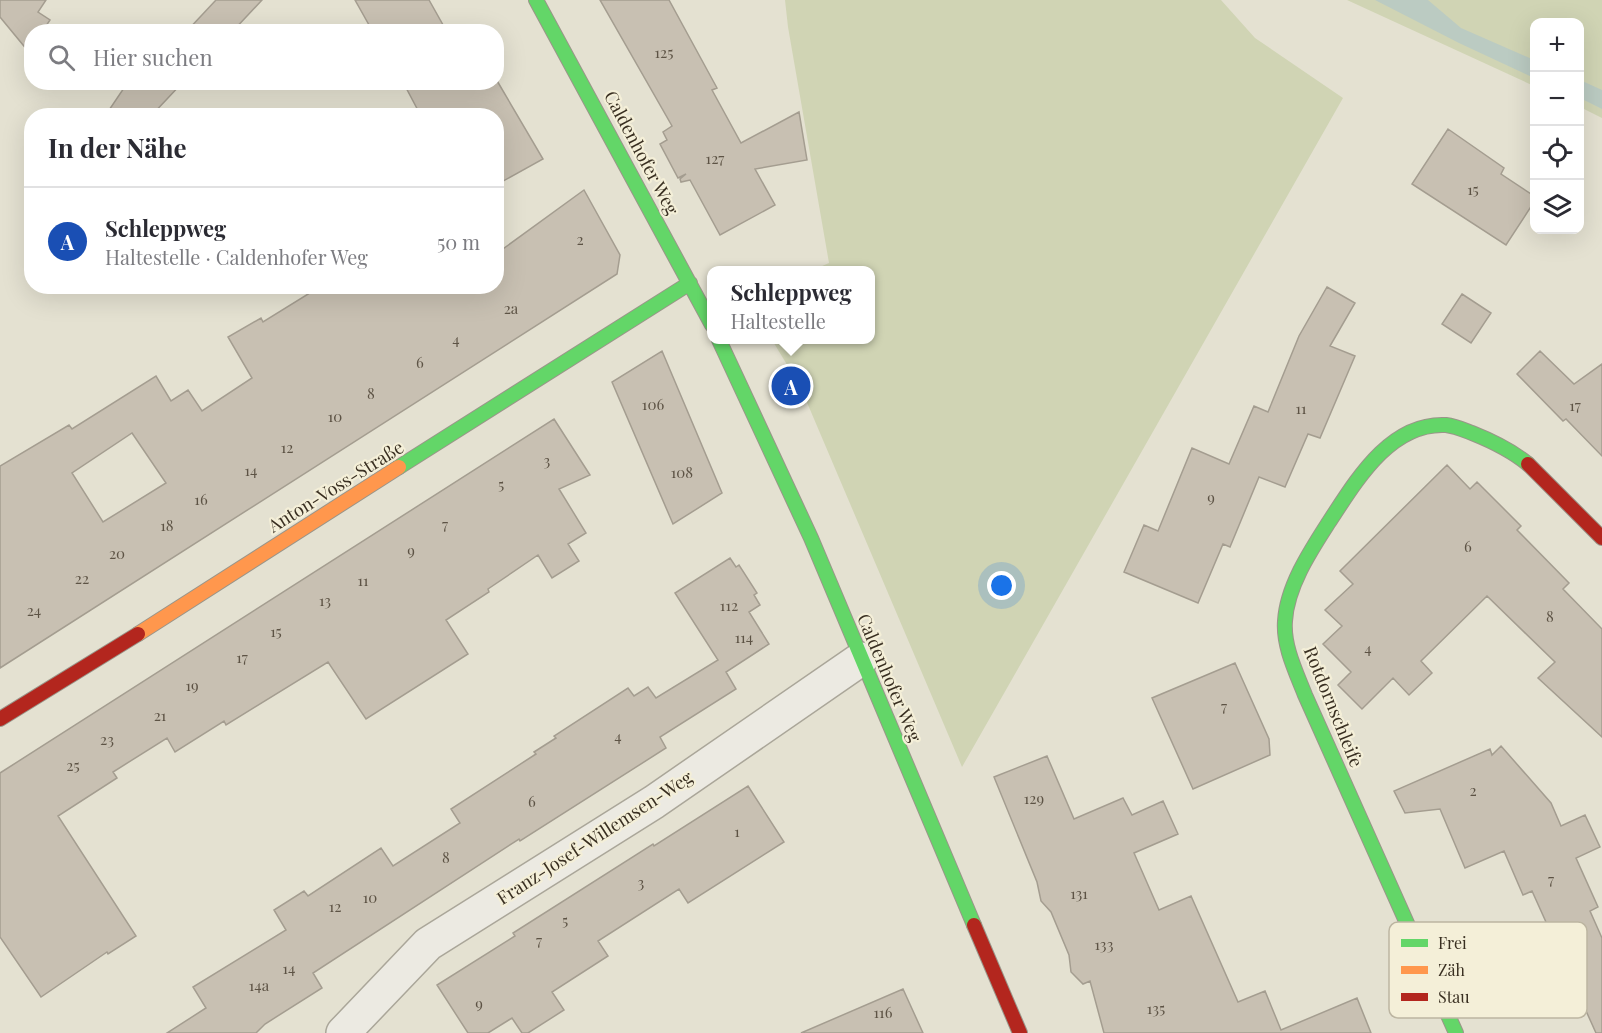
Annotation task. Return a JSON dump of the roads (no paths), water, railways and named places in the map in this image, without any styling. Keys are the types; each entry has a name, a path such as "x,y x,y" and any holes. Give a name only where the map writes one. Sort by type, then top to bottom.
{"street":[{"name":"Caldenhofer Weg","path":"536,0 707,317"},
{"name":"Anton-Voss-Straße","path":"0,719 690,283"},
{"name":"Caldenhofer Weg","path":"721,344 811,538 1020,1033"},
{"name":"Rotdornschleife","path":"1406,922 1305,695 1289,652 1285,620 1293,592 1309,557 1350,490 1388,446 1422,426 1449,424 1483,437 1513,453 1539,475 1602,538"},
{"name":"Franz-Josef-Willemsen-Weg","path":"343,1033 429,945 654,802 861,659"},
{"name":"Rotdornschleife","path":"1449,1018 1456,1033"}],"place":[{"name":"Schleppweg","path":"791,386"}]}
